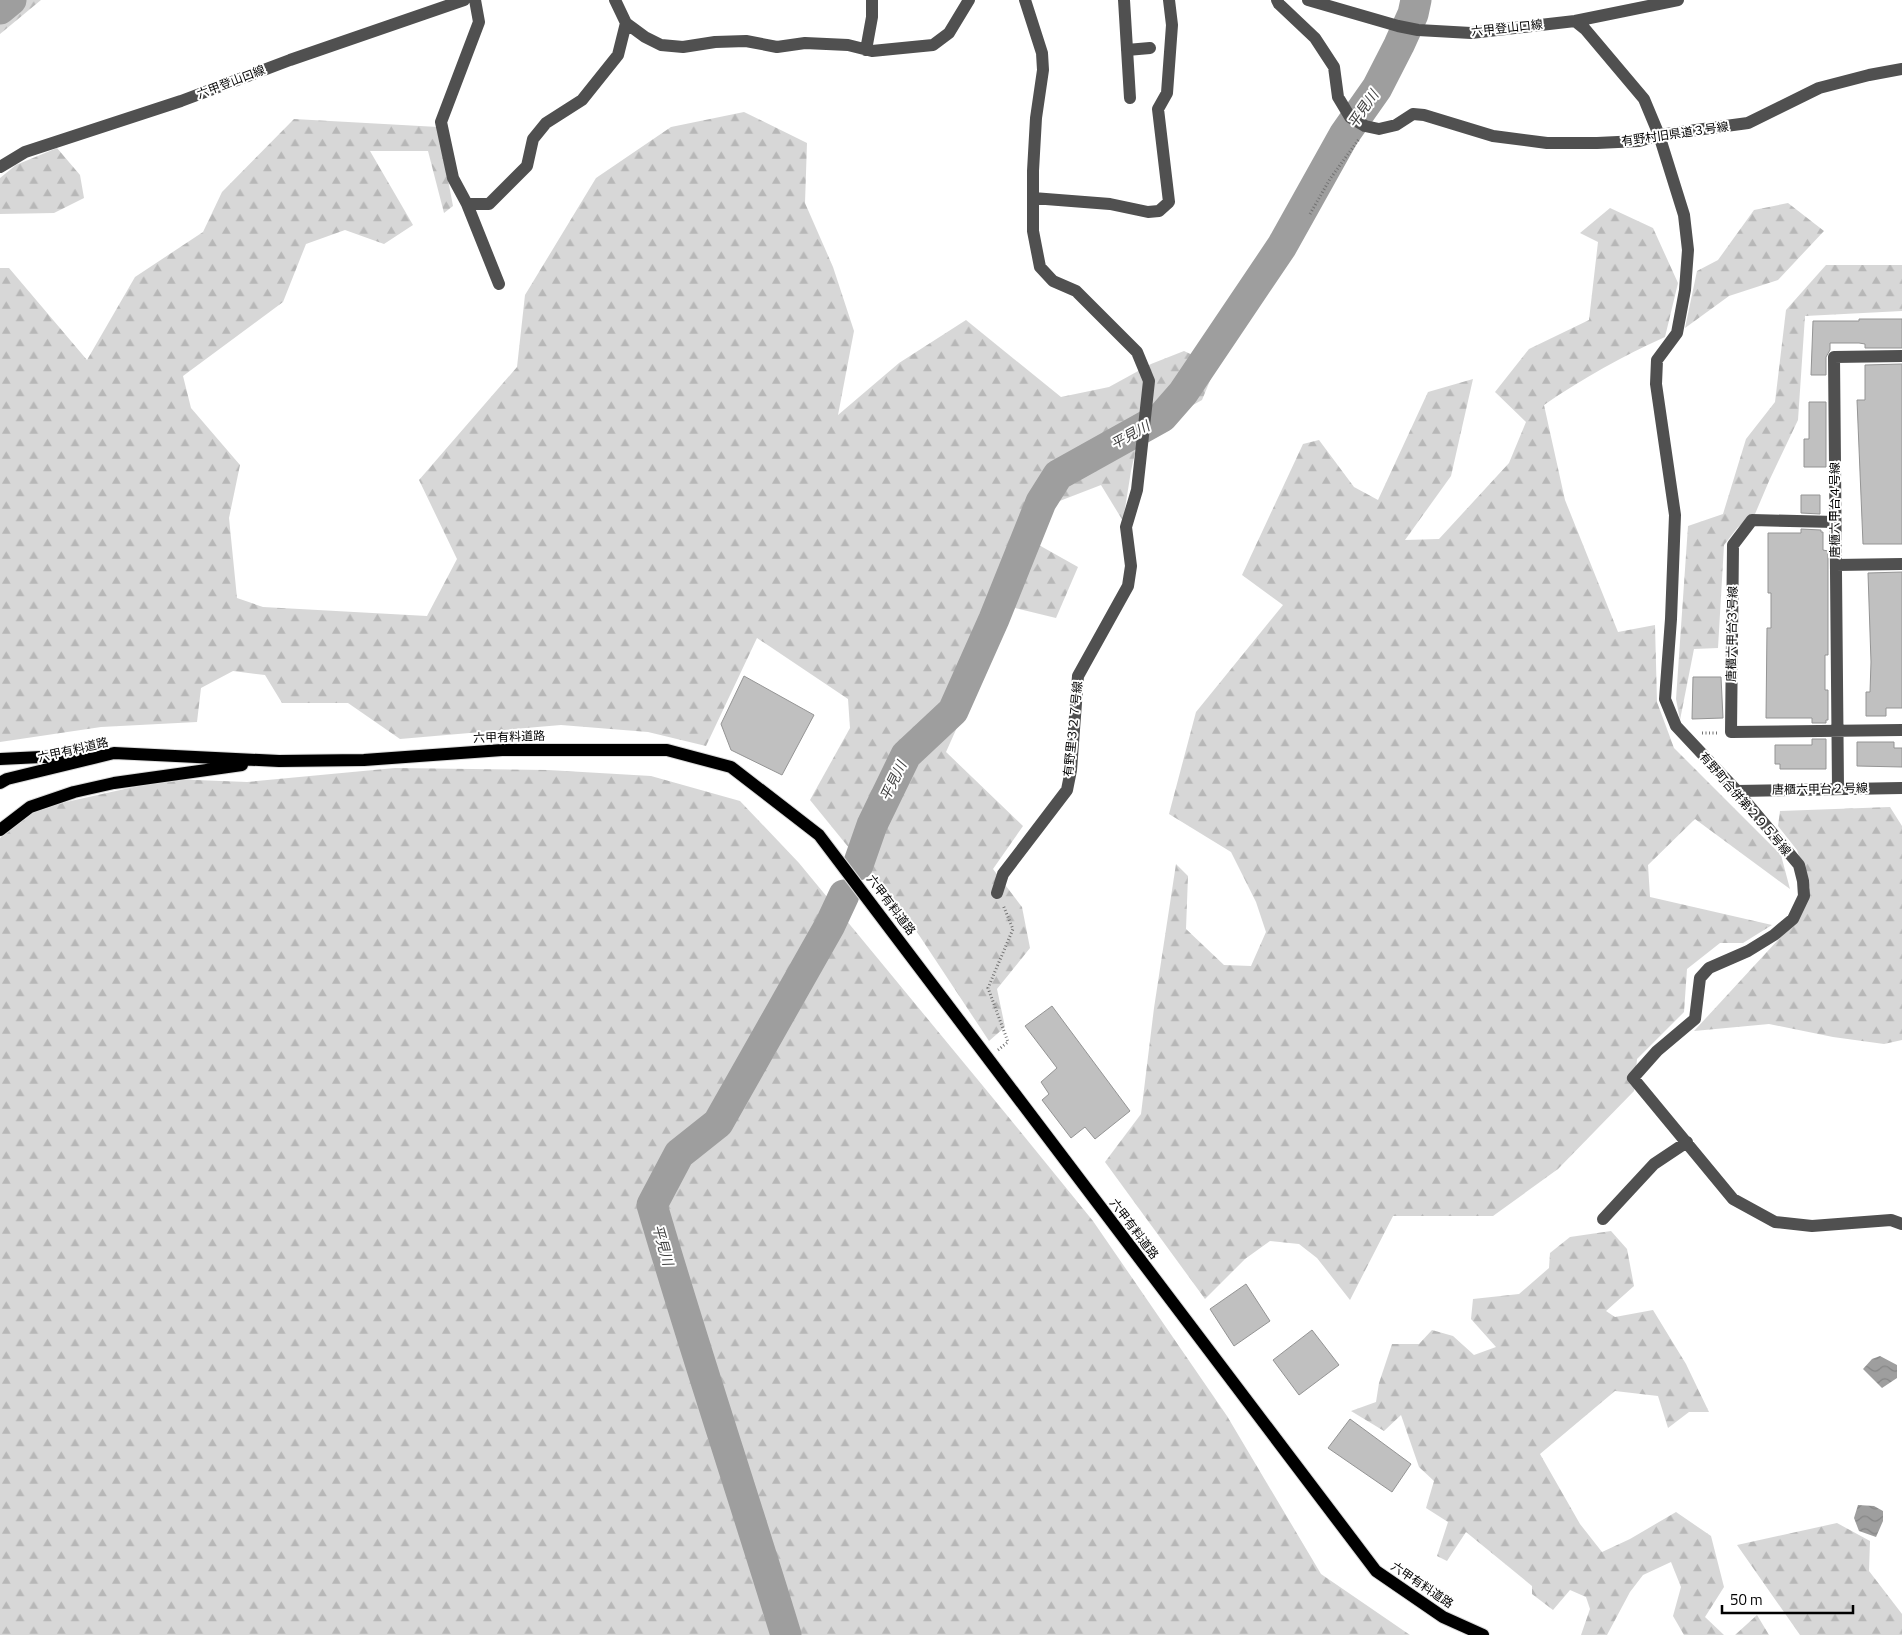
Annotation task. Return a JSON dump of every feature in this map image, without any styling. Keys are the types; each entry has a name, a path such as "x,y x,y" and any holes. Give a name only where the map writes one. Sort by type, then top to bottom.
{"main road":[{"name":"六甲有料道路","path":"0,783 8,779 114,753 279,761 364,760 502,750 667,750 731,767 819,834 1376,1571 1443,1618 1483,1635"},
{"path":"0,759 114,753"},
{"path":"0,830 30,807 74,792 132,780 279,761"}],"street":[{"name":"六甲登山口線","path":"0,168 25,152 181,102 290,60 464,0"},
{"path":"476,0 479,22 451,90 441,122 453,178 467,204 499,284"},
{"path":"614,0 626,23 645,38 661,45 683,47 715,42 746,41 777,46 805,43 848,45 872,51 933,45 949,33 969,0"},
{"path":"866,50 872,17 872,0"},
{"path":"1024,0 1042,53 1043,70 1036,118 1033,198 1110,204 1148,212 1159,211 1169,202 1158,109 1167,93 1172,25 1169,0"},
{"path":"1124,0 1130,98"},
{"path":"1278,0 1279,4 1315,38 1334,67 1338,97 1350,117 1367,126"},
{"name":"六甲登山口線","path":"1308,0 1398,26 1418,30 1471,33 1575,20 1678,0"},
{"name":"有野町合併第２９５号線","path":"1575,20 1585,28 1644,99 1660,135 1684,215 1688,250 1685,290 1677,333 1657,360 1656,384 1675,515 1671,619 1665,699 1676,726 1737,791 1799,865 1804,896 1793,919 1774,936 1748,951 1708,968 1700,978 1694,1019 1656,1051 1634,1078 1733,1198 1774,1222 1812,1226 1891,1220 1902,1224"},
{"path":"467,204 489,204 526,166 533,139 546,123 582,100 618,55 626,23"},
{"path":"1127,50 1150,48"},
{"name":"有野村旧県道３号線","path":"1367,126 1379,129 1396,125 1414,114 1424,115 1493,136 1547,143 1639,141 1660,135 1748,123 1819,88 1869,75 1902,69"},
{"name":"有野里３２７号線","path":"997,893 1007,868 1066,790 1070,770 1078,676 1128,586 1131,566 1126,527 1137,490 1148,381 1137,352 1076,291 1053,281 1040,267 1033,231 1033,198"},
{"name":"唐櫃六甲台４号線","path":"1838,788 1834,357 1902,356"},
{"name":"唐櫃六甲台３号線","path":"1731,732 1733,545 1752,520 1835,522"},
{"path":"1836,565 1902,564"},
{"path":"1731,732 1902,730"},
{"name":"唐櫃六甲台２号線","path":"1737,791 1902,788"},
{"path":"1603,1220 1654,1164 1687,1142"}],"path":[{"path":"1310,214 1330,179 1367,126"},
{"path":"1683,734 1731,732"},
{"path":"988,1057 1008,1042 988,988 1013,929 997,893"}],"green space":[{"path":"0,0 41,0 0,34"},
{"path":"744,112 807,143 805,203 833,267 854,331 838,415 899,363 966,320 1061,397 1109,387 1151,364 1184,351 1216,366 1202,400 1139,435 1123,521 1101,485 1057,502 1037,544 1078,567 1056,618 1011,607 946,752 1023,826 993,869 1022,907 1030,948 997,989 1005,1027 989,1041 915,929 810,800 850,728 848,699 757,638 706,746 648,732 561,725 400,739 348,703 282,703 265,675 233,671 201,688 197,722 101,727 0,742 0,268 9,268 87,360 135,277 203,232 222,192 294,119 438,127 453,206 444,213 428,151 370,151 413,225 384,244 345,230 306,244 283,302 183,376 191,408 240,465 229,518 237,598 263,607 427,616 457,559 419,480 517,367 525,295 596,178 671,127"},
{"path":"57,148 80,175 84,198 54,213 0,214 0,178 16,165"},
{"path":"1788,203 1824,231 1778,280 1729,296 1685,328 1697,271 1718,260 1754,210"},
{"path":"1610,208 1653,228 1678,283 1665,337 1603,368 1544,405 1565,500 1618,632 1655,625 1657,702 1674,748 1781,855 1790,889 1695,819 1648,865 1650,897 1772,925 1743,943 1720,943 1687,969 1684,1012 1637,1059 1634,1091 1558,1169 1493,1216 1393,1216 1350,1300 1317,1258 1299,1244 1270,1241 1245,1259 1205,1299 1105,1162 1141,1114 1154,1008 1176,864 1188,876 1186,929 1224,965 1251,966 1266,932 1256,902 1231,852 1169,814 1196,712 1283,605 1242,575 1303,444 1319,440 1354,487 1378,500 1428,392 1473,379 1451,476 1405,540 1439,539 1509,463 1526,422 1495,392 1529,349 1589,320 1598,242 1580,233"},
{"path":"1826,265 1902,265 1902,311 1805,316 1798,420 1755,514 1738,527 1724,545 1718,648 1694,649 1680,720 1676,699 1688,526 1723,514 1746,439 1775,402 1786,310"},
{"path":"395,768 548,770 651,776 740,801 799,863 1093,1221 1227,1416 1321,1574 1410,1635 0,1635 0,838 39,808 170,779 247,782"},
{"path":"1890,807 1902,826 1902,1040 1884,1044 1833,1037 1769,1024 1694,1031 1790,927 1810,888 1797,850 1778,826 1780,811"},
{"path":"1611,1231 1627,1249 1634,1286 1606,1311 1615,1317 1653,1310 1686,1364 1709,1412 1689,1412 1668,1428 1658,1396 1615,1391 1540,1454 1580,1524 1602,1552 1630,1539 1676,1512 1711,1536 1724,1587 1705,1617 1724,1635 1684,1635 1673,1616 1681,1587 1671,1562 1643,1575 1630,1592 1607,1635 1581,1635 1590,1609 1586,1597 1570,1590 1553,1610 1532,1594 1532,1586 1466,1532 1447,1561 1437,1556 1448,1522 1426,1508 1434,1481 1419,1467 1401,1415 1384,1431 1351,1411 1376,1402 1379,1383 1392,1344 1419,1344 1432,1330 1453,1336 1474,1355 1496,1347 1471,1319 1473,1299 1519,1294 1549,1268 1550,1253 1570,1237"},
{"path":"1837,1523 1870,1541 1869,1571 1902,1614 1902,1635 1800,1635 1737,1545"},
{"path":"1757,1615 1769,1635 1735,1635"}],"water":[{"path":"1880,1356 1897,1365 1897,1378 1882,1388 1863,1369 1872,1359"},
{"path":"1858,1505 1874,1506 1883,1511 1883,1521 1876,1537 1859,1531 1854,1518"}],"building":[{"path":"1859,319 1902,319 1902,348 1865,348 1865,344 1859,343 1830,343 1830,350 1826,357 1826,375 1811,375 1813,321 1859,321"},
{"path":"1902,364 1902,544 1863,544 1857,400 1865,400 1865,365"},
{"path":"1809,402 1826,402 1826,467 1804,467 1804,439 1809,439"},
{"path":"1801,495 1820,495 1820,514 1801,513"},
{"path":"1801,529 1821,530 1823,532 1823,550 1828,551 1828,655 1825,655 1825,690 1828,690 1828,720 1826,720 1826,723 1812,723 1812,718 1766,718 1767,628 1771,628 1771,593 1768,593 1768,533 1801,533"},
{"path":"1902,572 1902,708 1886,708 1886,716 1866,716 1866,692 1870,692 1871,662 1868,573"},
{"path":"744,676 814,715 782,775 731,750 721,724"},
{"path":"1693,677 1721,677 1723,718 1692,719"},
{"path":"1812,739 1826,739 1826,769 1780,769 1780,764 1775,764 1775,745 1812,745"},
{"path":"1857,742 1894,742 1894,748 1902,748 1902,767 1857,766"},
{"path":"1052,1006 1130,1111 1095,1139 1085,1127 1071,1138 1042,1100 1049,1094 1041,1082 1057,1068 1025,1026"},
{"path":"1246,1284 1270,1321 1234,1346 1210,1309"},
{"path":"1312,1330 1339,1365 1299,1395 1273,1360"},
{"path":"1350,1419 1411,1464 1392,1492 1328,1448"}],"waterway":[{"path":"0,9 11,0"},
{"name":"平見川","path":"858,865 872,825 906,755 953,711 994,619 1041,502 1058,475 1162,417 1183,393 1282,246 1344,135 1377,88 1413,14 1416,0"},
{"name":"平見川","path":"786,1635 684,1313 652,1205 679,1154 718,1123 830,925 844,895"}]}
